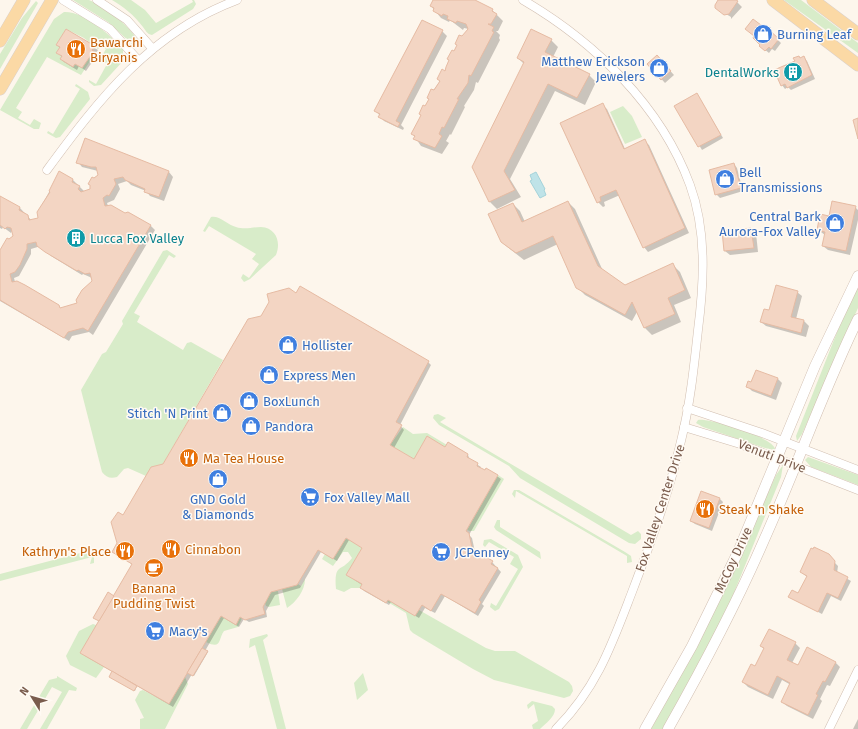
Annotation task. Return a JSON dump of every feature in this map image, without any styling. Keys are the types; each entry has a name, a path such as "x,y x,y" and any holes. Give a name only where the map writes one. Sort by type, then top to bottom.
{"main road":[{"path":"0,41 24,0"},
{"path":"0,89 52,0"},
{"path":"773,0 858,65"},
{"path":"813,0 858,34"}],"street":[{"path":"63,0 110,29 138,60"},
{"path":"97,0 126,20 152,48"},
{"path":"47,170 104,98 138,60 152,48 185,25 237,0"},
{"name":"Fox Valley Center Drive","path":"523,0 533,2 589,47 641,99 669,141 691,187 699,221 703,273 696,355 688,408 663,508 610,651 589,688 575,708 556,729"},
{"name":"McCoy Drive","path":"645,729 679,671 724,583 778,459 815,366 858,276"},
{"name":"McCoy Drive","path":"668,729 731,612 764,540 796,466 826,389 858,319"},
{"name":"Venuti Drive","path":"688,408 784,441 858,470"},
{"name":"Venuti Drive","path":"684,427 719,436 858,490"},
{"path":"829,729 858,670"}],"green space":[{"path":"73,0 89,0 103,7 119,19 133,33 139,46 133,45 108,22"},
{"path":"112,0 131,0 145,10 156,23 193,2 192,0 194,0 196,4 193,9 152,35 149,34 121,5"},
{"path":"784,0 801,0 858,43 858,53"},
{"path":"36,1 38,3 0,69 0,54 22,18"},
{"path":"64,12 80,15 104,31 123,49 123,61 101,85 94,86 89,82 89,80 96,84 107,64 100,59 106,49 101,46 98,49 84,38 66,29 56,45 60,47 56,53 62,56 60,59 73,67 75,64 82,68 89,56 92,58 81,75 47,57 16,108 22,112 18,118 30,125 34,119 41,123 39,129 34,129 0,110 54,19"},
{"path":"76,84 88,92 90,99 60,137 56,138 47,133 48,131 53,134 80,89 75,86"},
{"path":"623,106 632,116 642,137 625,144 610,112"},
{"path":"211,217 217,217 239,228 261,227 271,230 278,241 276,255 250,279 244,282 241,278 243,274 249,278 259,264 252,259 256,254 209,226 205,232 203,231"},
{"path":"167,250 176,256 174,258 169,255 134,313 140,316 137,322 183,350 187,343 191,342 223,360 163,464 151,467 146,476 128,468 124,469 117,477 110,478 102,472 81,390 102,354 106,352 123,324 122,321 163,251"},
{"path":"858,286 858,308 802,434 797,441 796,436 845,312"},
{"path":"438,414 446,418 440,422 631,535 638,531 641,534 641,539 635,544 629,543 520,478 509,466 439,425 433,418 434,415"},
{"path":"698,420 715,422 740,429 764,439 772,444 775,449 765,448 703,427 696,423"},
{"path":"403,427 413,434 427,433 447,445 445,447 427,436 414,459 390,445"},
{"path":"808,457 858,475 858,485 811,467 805,460"},
{"path":"783,465 781,477 729,605 663,729 651,729 725,590 776,475"},
{"path":"498,475 504,479 474,531 467,530"},
{"path":"514,490 519,490 625,552 631,556 632,562 627,563 627,556 516,491 515,498 512,494"},
{"path":"497,520 500,520 500,527 540,552 541,559 496,530 494,527"},
{"path":"346,538 362,548 346,575 362,584 360,588 351,588 344,592 336,589 336,575 337,571 352,558 348,552 343,552 333,566 322,559 325,554 333,559"},
{"path":"491,539 518,555 523,567 499,609 495,611 490,607 491,603 496,606 518,569 510,564 514,557 489,542 485,547 483,545 484,540"},
{"path":"84,552 94,557 94,563 90,564 92,557 0,581 0,574"},
{"path":"305,579 305,583 299,596 294,603 287,608 282,589 298,584 301,586"},
{"path":"278,591 280,605 269,607 266,606 265,603 271,592"},
{"path":"388,600 415,616 419,610 486,648 495,651 515,651 569,682 573,691 570,696 564,698 494,680 413,633 410,630 406,613 386,601"},
{"path":"221,616 242,618 238,627 224,631 217,644 215,645 206,642"},
{"path":"93,624 96,625 104,667 96,678 70,665 66,656 79,631"},
{"path":"267,634 268,636 263,640 286,729 277,729 255,645 249,648 250,639"},
{"path":"363,673 368,690 357,700 354,683"},
{"path":"57,676 77,688 76,691 69,690 47,729 40,729 62,692 52,687 27,729 20,729 49,680 57,678"},
{"path":"185,677 188,684 165,729 140,729 140,719 144,718 135,700 140,691 143,690 169,704"},
{"path":"532,701 552,706 555,709 552,717 540,729 533,729 532,725 538,721 534,704 528,709 527,705"}],"water":[{"path":"536,172 545,189 546,195 540,198 530,181 532,180 530,175"}],"building":[{"path":"433,0 475,0 493,9 492,11 497,14 491,24 488,24 494,27 492,31 494,32 471,76 469,75 468,83 457,99 459,99 444,128 442,127 439,134 442,136 435,148 413,139 415,136 411,134 421,115 419,114 423,105 425,106 429,99 427,98 431,89 434,90 440,81 437,79 442,69 445,71 449,60 447,59 457,45 455,44 459,35 462,36 468,29 466,24 457,21 456,23 447,19 448,16 443,14 442,16 433,11 434,8 430,6"},
{"path":"718,0 738,1 729,14 724,15 715,8"},
{"name":"Burning Leaf","path":"753,19 765,28 766,27 779,39 771,49 769,47 765,51 753,38 754,36 745,29"},
{"path":"422,20 443,30 396,121 400,123 398,127 378,117 380,114 374,111"},
{"name":"Bawarchi Biryanis","path":"66,29 95,46 92,50 94,51 82,68 75,64 73,67 60,59 62,56 56,53 60,47 56,45"},
{"path":"531,29 552,39 545,52 590,74 577,98 548,84 504,171 515,190 489,202 472,167 524,62 517,58"},
{"name":"Matthew Erickson Jewelers","path":"657,55 671,71 661,80 647,64"},
{"name":"DentalWorks","path":"799,56 800,58 804,56 812,75 787,88 785,84 781,86 774,70 795,61 793,58"},
{"path":"697,93 721,135 698,147 674,106"},
{"path":"603,103 624,149 645,139 685,228 643,248 616,190 600,197 601,201 597,203 560,123"},
{"path":"858,118 858,139 853,120"},
{"name":"Lucca Fox Valley","path":"85,138 169,171 159,197 144,192 145,189 125,180 123,177 114,179 116,184 109,196 107,195 103,198 105,206 111,205 125,213 128,212 151,225 88,331 83,328 68,332 64,338 0,300 0,250 7,238 9,239 13,236 11,228 7,227 5,229 0,225 0,196 20,207 19,210 28,215 29,220 38,218 37,212 50,192 49,191 59,171 73,179 72,182 80,186 78,189 81,192 90,189 90,185 88,184 92,177 94,178 98,175 96,167 76,163","holes":["36,242 37,246 77,271 78,270 85,274 90,273 92,281 82,290 76,300 77,303 60,308 59,305 25,285 17,281 12,282 10,274 15,272 20,265 27,249 27,244"]},
{"name":"Bell Transmissions","path":"734,163 741,188 715,195 709,170"},
{"path":"568,201 598,266 625,285 673,263 685,290 668,298 675,314 644,328 632,302 625,315 576,288 553,236 516,253 501,242 488,214 513,203 522,222"},
{"name":"Central Bark Aurora-Fox Valley","path":"832,201 856,206 846,251 822,246 825,232 817,230 820,214 829,216"},
{"path":"751,228 754,248 724,251 722,231"},
{"path":"776,285 798,291 791,317 804,320 801,333 760,322 764,309 769,310"},
{"name":"Fox Valley Mall","path":"300,286 429,361 396,422 402,425 390,445 414,459 427,436 445,447 448,442 468,454 467,457 478,463 477,466 485,470 486,468 498,475 466,531 469,533 472,548 470,552 480,557 482,555 493,561 491,564 498,568 479,600 481,602 475,613 441,594 431,611 422,605 415,616 388,600 386,603 360,588 362,584 346,575 362,548 346,538 333,559 318,550 297,585 271,592 263,607 265,614 245,620 240,617 236,625 221,616 169,704 80,653 132,564 112,552 117,543 111,522 118,512 123,515 151,467 163,464 248,319 261,316 269,302 267,294 289,288 296,293"},
{"path":"756,370 778,378 771,396 746,387 748,381 751,382"},
{"name":"Steak 'n Shake","path":"701,491 720,498 709,528 690,521"},
{"path":"814,547 829,554 835,561 834,570 848,577 838,598 827,593 818,612 788,597 792,590 798,593 807,576 800,572 811,548 813,549"},
{"path":"108,592 114,596 99,621 93,618"},
{"path":"769,629 796,642 787,660 798,665 807,647 836,662 825,682 823,681 816,694 818,695 808,715 781,702 790,683 777,676 768,695 742,682 751,664 755,666 764,648 760,646"},
{"path":"202,648 208,651 193,676 187,673"},
{"path":"112,671 137,686 134,691 109,677"}],"place":[{"name":"Burning Leaf","path":"763,34"},
{"name":"Bawarchi Biryanis","path":"76,49"},
{"name":"Matthew Erickson Jewelers","path":"659,68"},
{"name":"DentalWorks","path":"793,72"},
{"name":"Bell Transmissions","path":"725,179"},
{"name":"Central Bark Aurora-Fox Valley","path":"835,223"},
{"name":"Lucca Fox Valley","path":"76,238"},
{"name":"Hollister","path":"288,345"},
{"name":"Express Men","path":"269,375"},
{"name":"BoxLunch","path":"249,401"},
{"name":"Stitch 'N Print","path":"222,413"},
{"name":"Pandora","path":"251,426"},
{"name":"Ma Tea House","path":"189,458"},
{"name":"GND Gold & Diamonds","path":"218,479"},
{"name":"Fox Valley Mall","path":"310,497"},
{"name":"Steak 'n Shake","path":"705,509"},
{"name":"Cinnabon","path":"171,549"},
{"name":"Kathryn's Place","path":"125,551"},
{"name":"JCPenney","path":"441,552"},
{"name":"Banana Pudding Twist","path":"154,568"},
{"name":"Macy's","path":"155,631"}]}
